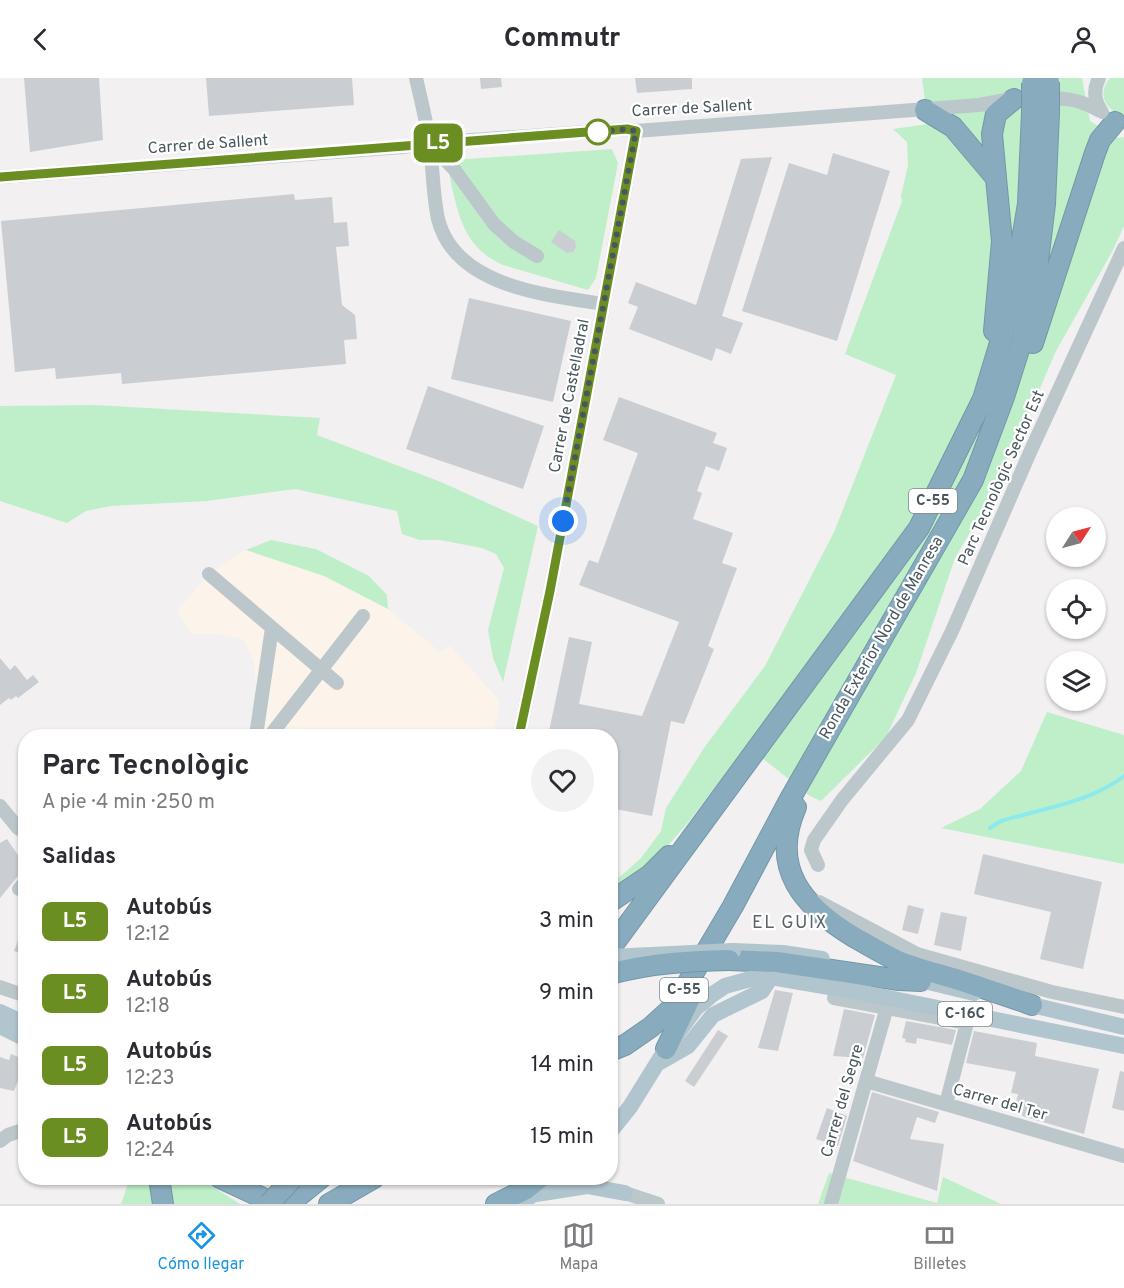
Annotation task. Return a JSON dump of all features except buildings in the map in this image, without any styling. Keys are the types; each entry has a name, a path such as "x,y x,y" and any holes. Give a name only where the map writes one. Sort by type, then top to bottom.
{"highway":[{"name":"Ronda Exterior Nord de Manresa","path":"733,906 790,799 973,480 1023,337 1037,270 1046,204 1040,80"},
{"path":"983,399 997,310 1002,241 992,134 996,114 1014,99"},
{"path":"926,110 953,127 996,178"},
{"name":"Ronda Exterior Nord de Manresa","path":"697,830 919,528 983,399 1010,310 1028,204 1040,113"},
{"path":"973,480 1004,429 1095,153 1113,119"},
{"path":"841,710 828,749 795,808 788,829 789,865 803,896 815,910 836,926 898,961 1032,1005"},
{"path":"618,897 650,875 697,830"},
{"name":"C-55","path":"618,938 676,862 697,830"},
{"path":"661,1057 733,906"},
{"name":"C-55","path":"618,1048 651,1027 674,1006 733,906"},
{"path":"618,972 655,964 731,955 899,980 921,981"},
{"path":"160,1185 163,1204"},
{"path":"235,1185 276,1204"},
{"path":"269,1204 332,1185"},
{"path":"289,1204 314,1191 342,1185"},
{"path":"496,1204 526,1189 538,1186"}],"main road":[{"path":"618,957 731,955"},
{"name":"C-16C","path":"618,1122 696,1008 712,994 740,980 771,977 864,993 1124,1046"},
{"path":"661,1057 688,1046 713,1015 752,1000 762,991 771,977"},
{"name":"C-16C","path":"921,981 1124,1028"},
{"path":"0,1012 18,1020"},
{"path":"0,1026 18,1035"},
{"path":"218,1185 256,1204"},
{"path":"616,1185 625,1192"},
{"path":"518,1204 538,1186 587,1186 625,1192"}],"street":[{"path":"416,78 429,143 438,219 447,242 461,257 492,279 541,294 604,304"},
{"path":"1098,79 1095,94 1113,119"},
{"name":"Carrer de Sallent","path":"1064,98 1084,91 1098,79"},
{"name":"Carrer de Sallent","path":"0,177 403,147 429,143 926,110 1014,99 1064,98 1083,102 1113,119"},
{"name":"Carrer de Castelladral","path":"520,729 550,591 636,131"},
{"path":"429,143 454,169 494,224 514,242 537,256"},
{"name":"Parc Tecnològic Sector Est","path":"818,865 811,850 814,840 842,800 909,720 952,631 1031,450 1124,248"},
{"path":"209,574 337,683"},
{"path":"275,729 363,616"},
{"path":"257,729 272,628"},
{"path":"0,806 18,828"},
{"path":"803,896 815,900 917,954 1052,992 1123,1002"},
{"path":"0,987 18,993"},
{"path":"1032,1005 1052,992"},
{"path":"834,998 966,1023 946,1104"},
{"name":"Carrer del Segre","path":"831,1204 887,1007"},
{"name":"Carrer del Ter","path":"866,1081 1124,1156"},
{"path":"0,1141 18,1132"},
{"path":"625,1192 658,1204"}],"shaded area":[{"path":"246,550 324,576 388,609 440,652 450,646 500,701 494,729 251,729 256,690 254,663 244,640 222,634 192,634 177,611 209,574"}],"green space":[{"path":"922,78 1082,78 1090,121 1118,138 1124,137 1124,226 1113,250 1056,351 1020,435 978,519 955,558 916,673 886,737 821,801 810,796 747,746 686,825 657,858 618,889 618,878 641,858 661,831 666,808 704,748 765,666 834,532 896,375 845,354 902,201 901,196 908,165 907,142 893,129 928,124"},
{"path":"1110,78 1124,78 1124,116 1112,110 1105,101 1104,90"},
{"path":"612,149 618,163 596,278 588,290 503,265 483,253 469,237 452,187 450,174 452,160"},
{"path":"95,405 320,418 317,435 441,482 538,526 503,682 493,658 488,630 504,568 496,554 482,548 440,540 420,540 402,534 397,511 295,489 207,501 111,506 86,511 67,523 0,501 0,406"},
{"path":"271,540 316,549 369,576 387,595 388,609 324,576 246,550"},
{"path":"1047,712 1124,735 1124,864 941,828 980,809 1021,771"},
{"path":"829,1173 937,1203 943,1177 1001,1204 818,1204"},
{"path":"128,1185 150,1185 153,1204 121,1204"},
{"path":"166,1185 210,1185 240,1204 167,1204"}],"waterway":[{"path":"990,828 1001,821 1081,798 1111,785 1124,776"}],"bus line":[{"name":"L5","path":"0,177 403,147 429,143 627,129 636,131 550,591 520,729"}],"district":[{"name":"EL GUIX","path":"790,923"}],"route":[{"path":"563,521 636,131 627,129 598,132"}]}
